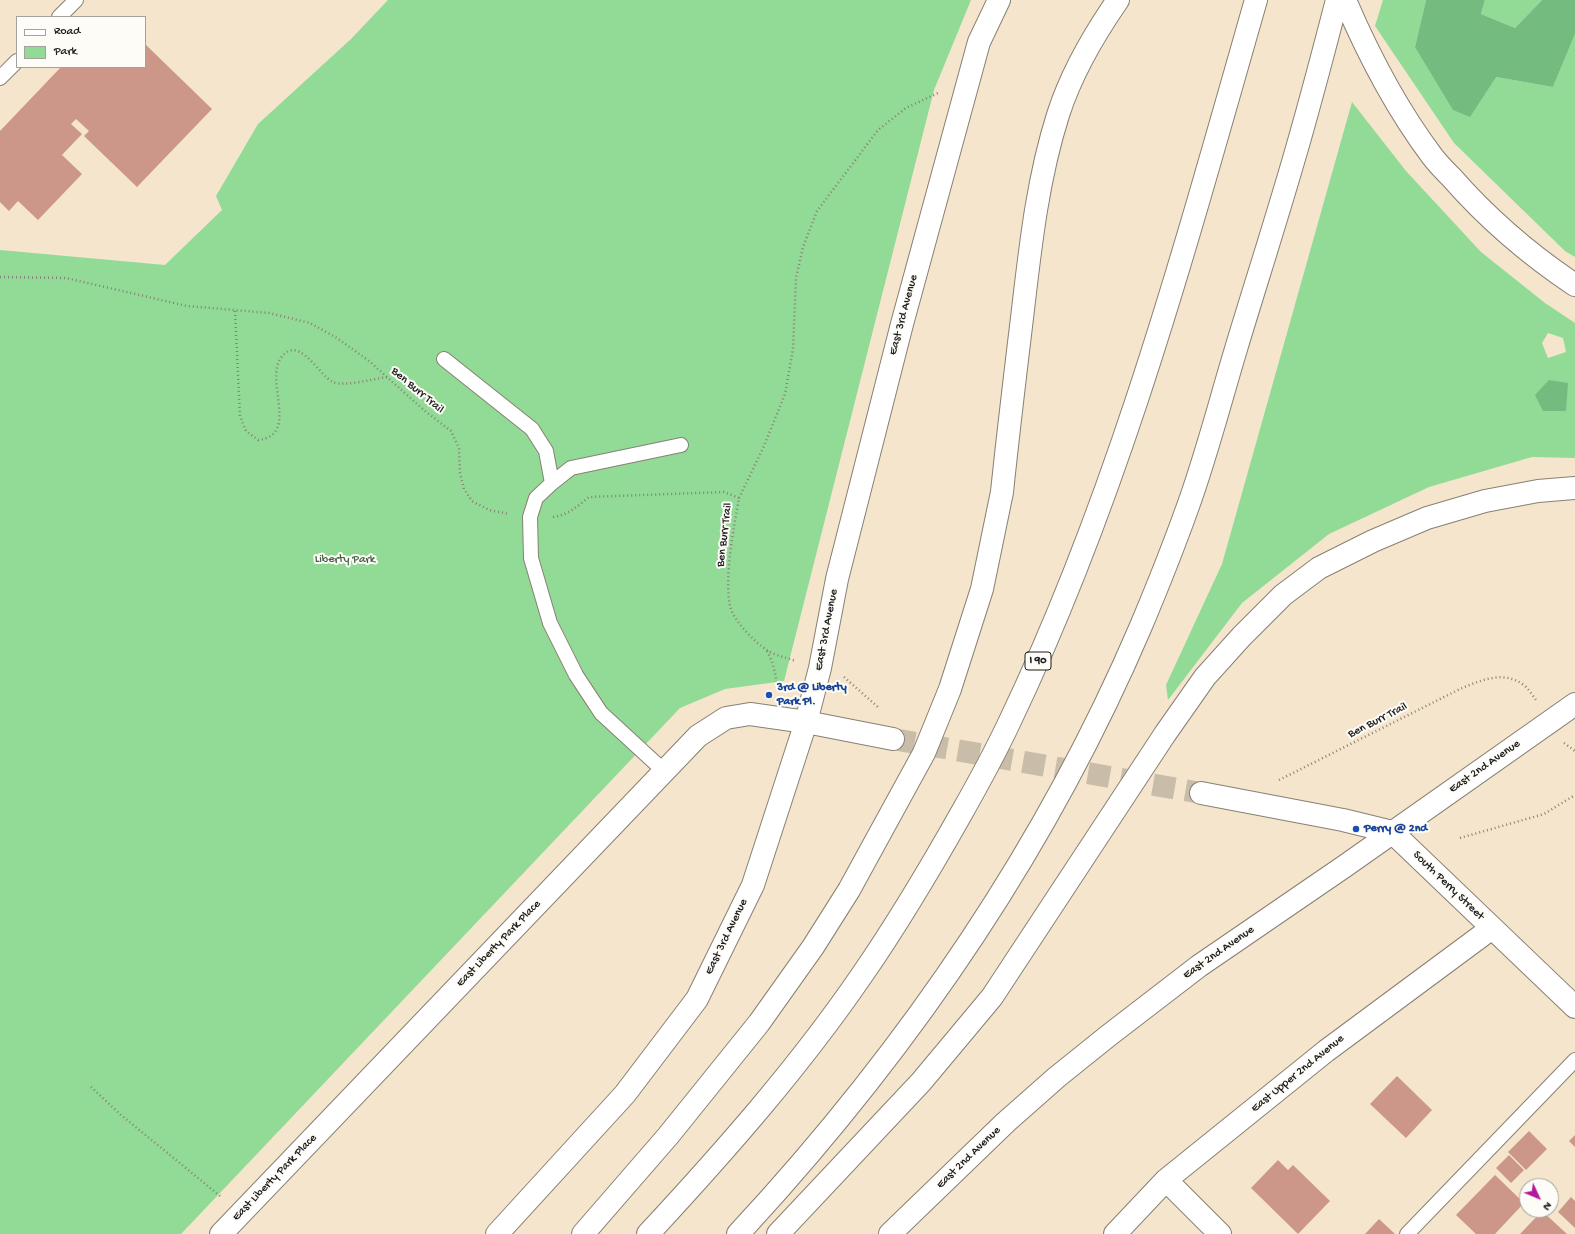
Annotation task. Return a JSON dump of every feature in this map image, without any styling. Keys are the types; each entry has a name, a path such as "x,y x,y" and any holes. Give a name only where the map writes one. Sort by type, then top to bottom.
{"main road":[{"name":"East 3rd Avenue","path":"497,1234 625,1094 697,999 753,885 806,722 820,668 837,579 906,309 979,42 999,0"},
{"path":"583,1234 668,1136 759,1023 804,960 849,890 894,811 924,753 950,689 982,589 997,524 1030,248 1041,180 1058,115 1079,64 1104,20 1118,0"},
{"name":"I 90","path":"648,1234 732,1142 780,1084 862,976 925,878 1009,724 1052,630 1108,484 1178,272 1256,0"},
{"path":"738,1234 845,1109 942,984 981,925 1026,851 1058,797 1094,729 1141,626 1187,509 1294,159 1337,0"},
{"path":"1345,0 1358,30 1397,104 1432,156 1474,204 1527,250 1575,285"},
{"path":"778,1234 921,1082 992,996 1205,677 1242,636 1283,595 1319,568 1373,540 1427,518 1485,501 1538,491 1575,488"},
{"name":"East 2nd Avenue","path":"890,1234 1006,1122 1056,1077 1108,1036 1199,966 1575,704"},
{"name":"East Liberty Park Place","path":"221,1234 698,736 726,718 750,714 806,722"},
{"path":"806,722 893,739"},
{"path":"1201,794 1343,820 1392,832"},
{"name":"South Perry Street","path":"1392,832 1575,1007"},
{"name":"East Upper 2nd Avenue","path":"1115,1234 1166,1180 1326,1051 1492,928"},
{"path":"1166,1180 1220,1234"}],"lane":[{"path":"61,16 76,0"},
{"path":"0,78 16,61"},
{"path":"444,359 532,429 546,452 552,483"},
{"path":"664,771 601,713 576,675 550,622 531,558 530,517 536,498 552,483 572,468 681,445"},
{"path":"1407,1234 1575,1060"}],"path":[{"path":"739,498 764,446 785,394 793,349 796,278 803,247 817,211 878,130 906,108 941,91"},
{"name":"Ben Burr Trail","path":"0,278 66,278 187,306 269,313 310,322 337,338 369,361 425,411 452,430 459,448 460,473 464,489 472,501 489,510 512,514"},
{"path":"235,311 240,416 246,431 258,440 266,439 274,432 280,422 276,369 280,359 287,352 293,350 300,352 331,381 339,384 387,377"},
{"name":"Ben Burr Trail","path":"546,518 562,516 589,497 724,492 739,498 729,570 730,606 741,626 767,651 802,662"},
{"path":"767,651 776,675 778,692"},
{"path":"839,673 851,681 875,706 885,712"},
{"name":"Ben Burr Trail","path":"1275,783 1460,689 1486,679 1495,677 1503,678 1521,684 1527,688 1538,703"},
{"path":"1564,743 1575,751"},
{"path":"1460,838 1544,814 1575,795"},
{"path":"91,1087 121,1115 225,1200"}],"green space":[{"name":"Liberty Park","path":"388,0 971,0 934,90 784,681 725,689 680,708 181,1234 0,1234 0,250 165,265 222,210 216,196 258,124 351,39"},
{"path":"1383,0 1426,0 1415,47 1496,77 1553,87 1575,34 1575,257 1565,251 1454,143 1375,26"},
{"path":"1426,0 1485,0 1481,14 1515,28 1542,0 1575,0 1575,34 1553,87 1496,77 1470,117 1453,110 1415,47"},
{"path":"1485,0 1542,0 1515,28 1481,14"},
{"path":"1352,102 1406,171 1481,252 1545,303 1575,323 1575,458 1532,457 1429,487 1329,534 1242,603 1168,700 1166,685 1222,564","holes":["1548,333 1563,338 1566,352 1548,358 1542,343"]},
{"path":"1549,380 1568,383 1566,411 1543,411 1535,395"}],"building":[{"path":"146,45 212,109 137,187 84,136 89,131 76,119 71,124 82,134 62,155 82,174 38,220 18,201 9,211 0,202 0,131 60,68 146,68"},
{"path":"1397,1076 1432,1110 1406,1138 1370,1104"},
{"path":"1529,1131 1547,1149 1526,1170 1508,1152"},
{"path":"1575,1135 1575,1147 1569,1141"},
{"path":"1509,1155 1524,1170 1511,1183 1496,1168"},
{"path":"1278,1160 1288,1170 1293,1165 1330,1201 1298,1234 1251,1188"},
{"path":"1495,1175 1519,1198 1519,1208 1495,1234 1476,1234 1456,1215"},
{"path":"1571,1197 1575,1201 1575,1228 1559,1213 1559,1211"},
{"path":"1535,1218 1550,1218 1567,1234 1520,1234"},
{"path":"1379,1219 1395,1234 1365,1234"}],"tunnel":[{"path":"893,739 1201,793"}],"place":[{"name":"3rd @ Liberty Park Pl.","path":"769,695"},
{"name":"Perry @ 2nd","path":"1356,829"}]}
